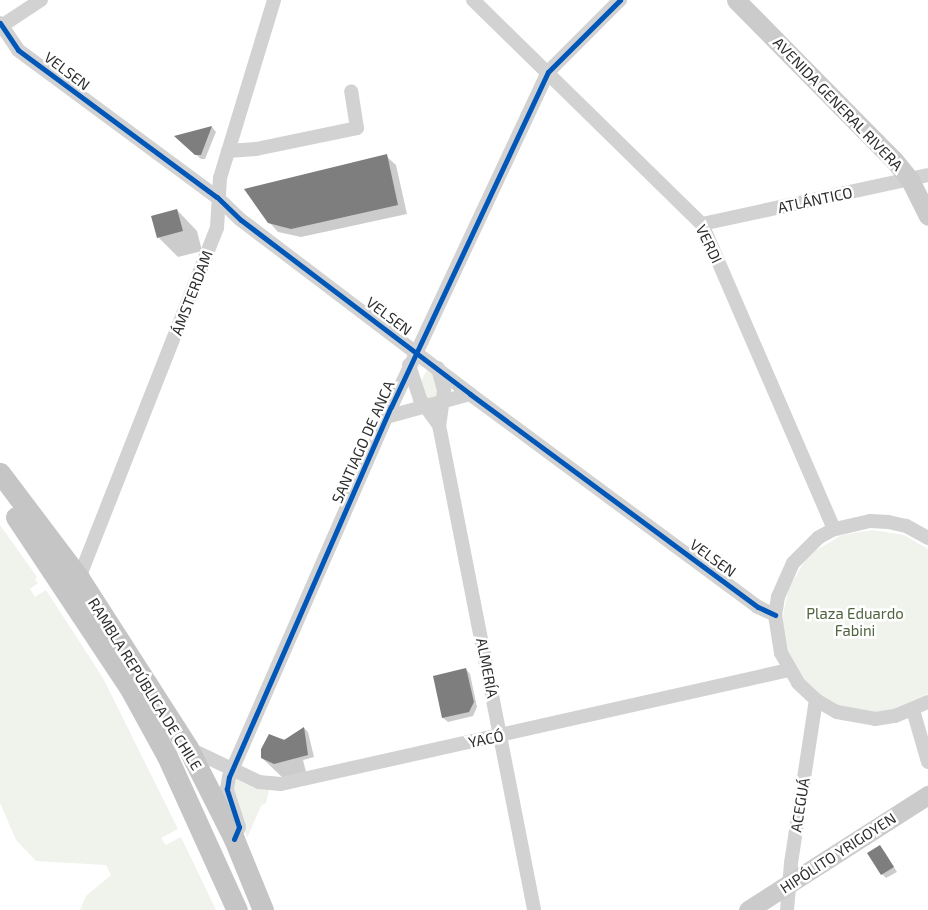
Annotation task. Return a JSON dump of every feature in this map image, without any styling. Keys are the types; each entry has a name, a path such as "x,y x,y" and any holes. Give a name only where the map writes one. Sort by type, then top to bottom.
{"main road":[{"name":"AVENIDA GENERAL RIVERA","path":"736,0 919,177 928,216"},
{"name":"RAMBLA REPÚBLICA DE CHILE","path":"0,473 79,578 188,748 234,839 264,910"},
{"name":"RAMBLA REPÚBLICA DE CHILE","path":"0,495 72,596 129,687 171,765 237,910"},
{"name":"HIPÓLITO YRIGOYEN","path":"748,910 928,795"}],"street":[{"path":"0,25 41,0"},
{"name":"ÁMSTERDAM","path":"79,578 217,228 217,197 228,152 274,0"},
{"name":"VERDI","path":"473,0 702,224 834,529"},
{"name":"SANTIAGO DE ANCA","path":"234,839 239,827 227,783 232,768 410,369 548,72 620,0"},
{"name":"VELSEN","path":"0,25 18,50 217,197 241,220 403,343 438,367 470,394 758,606 775,615"},
{"path":"228,152 256,149 357,128 352,91"},
{"name":"ATLÁNTICO","path":"702,224 919,177"},
{"name":"ALMERÍA","path":"427,334 444,383 440,425 534,910"},
{"path":"403,343 410,369 425,408 440,425"},
{"path":"443,403 470,394"},
{"name":"SANTIAGO DE ANCA","path":"390,416 443,403"},
{"path":"928,538 906,526 888,522 870,521 834,529 811,544 793,563 784,579 775,615 776,634 789,670 816,700 856,717 875,719 913,710 928,702"},
{"name":"YACÓ","path":"188,748 259,782 281,784 789,670"},
{"name":"ACEGUÁ","path":"787,910 789,884 816,700"},
{"path":"913,710 928,762"}],"green space":[{"path":"426,371 433,373 439,396 427,400 420,384"},
{"path":"0,525 37,577 35,580 38,583 30,589 35,597 46,590 103,678 178,829 161,838 166,845 181,837 216,910 80,910 86,896 111,875 106,865 36,861 16,840 0,803"},
{"name":"Plaza Eduardo Fabini","path":"873,530 904,535 928,549 928,694 889,711 874,712 842,707 815,691 804,680 788,652 782,621 788,590 804,562 815,551 842,535"},
{"path":"236,776 269,790 266,803 261,806 247,838 232,782"}],"building":[{"path":"212,126 201,155 195,155 174,136"},
{"path":"387,154 398,205 291,229 268,223 244,189"},
{"path":"177,209 183,231 157,238 151,216"},
{"path":"466,668 474,702 469,712 442,718 433,676"},
{"path":"304,727 308,755 274,764 261,758 261,749 269,734 284,740"},
{"path":"880,845 894,867 881,875 867,853"}],"cycle path":[{"path":"234,839 239,827 227,789 229,777 391,407 548,72 620,0"},
{"path":"0,23 18,50 217,197 241,220 470,394 758,607 775,615"}]}
